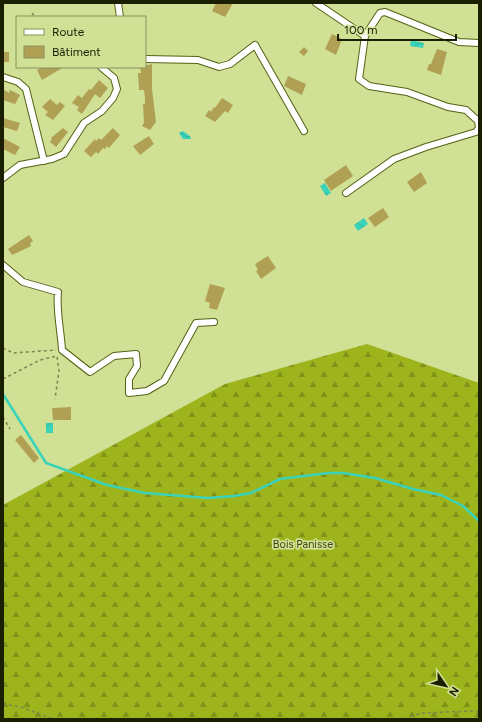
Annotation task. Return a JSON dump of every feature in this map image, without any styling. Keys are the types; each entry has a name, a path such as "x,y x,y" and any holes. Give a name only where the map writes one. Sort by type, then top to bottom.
{"street":[{"path":"118,3 120,16"},
{"path":"316,3 365,36"},
{"path":"346,193 394,159 426,147 471,134 476,132 479,128 478,121 466,110 448,107 407,92 369,86 359,79 365,36 380,13 385,12 459,42 479,43"},
{"path":"146,59 198,60 219,66 230,64 255,45 304,131"},
{"path":"3,178 20,165 44,161 64,154 84,123 102,111 113,98 117,89 114,78 102,68"},
{"path":"3,77 18,82 26,88 44,161"},
{"path":"3,265 23,282 58,292 56,306 61,328 62,350 90,372 114,356 136,354 136,366 129,379 129,393 147,391 164,381 196,323 214,322"}],"path":[{"path":"3,348 13,353 62,350"},
{"path":"3,379 40,360 57,356 59,371 55,399"},
{"path":"3,417 10,428"},
{"path":"3,704 21,707 54,719"},
{"path":"405,719 421,713 475,710 479,713"}],"green space":[{"name":"Bois Panisse","path":"367,344 479,383 479,719 3,719 3,505 225,384"}],"water":[{"path":"411,40 424,43 423,48 410,46"},
{"path":"183,131 190,136 191,139 183,139 179,133"},
{"path":"325,183 331,193 326,196 320,186"},
{"path":"364,218 368,224 358,231 354,225"},
{"path":"46,423 53,423 53,433 46,433"}],"building":[{"path":"216,3 233,3 225,17 212,11"},
{"path":"332,34 342,39 336,55 325,49"},
{"path":"304,47 308,51 304,56 299,52"},
{"path":"437,49 447,52 441,75 427,70"},
{"path":"3,52 9,52 9,62 3,62"},
{"path":"152,64 152,89 156,122 150,130 142,126 144,123 143,104 145,104 145,98 144,90 139,90 138,73 141,73 140,68 146,68 146,66"},
{"path":"41,68 62,68 42,80 37,70"},
{"path":"288,76 306,84 302,95 284,86"},
{"path":"99,80 108,88 100,98 95,94 82,114 77,110 79,107 72,103 78,95 82,98"},
{"path":"3,89 9,93 10,90 20,95 15,104 3,100"},
{"path":"222,98 233,105 228,113 225,111 215,122 205,116 209,110 211,112 214,107 215,108"},
{"path":"50,99 57,105 60,102 65,106 53,120 45,115 48,112 42,107"},
{"path":"3,118 20,123 17,131 3,127"},
{"path":"63,128 68,132 56,147 50,142 52,139 51,138"},
{"path":"113,128 120,135 109,148 107,146 105,149 103,148 98,154 96,152 91,157 84,151 95,139 96,141 99,138 101,140"},
{"path":"149,136 154,144 140,155 133,146"},
{"path":"3,138 20,147 15,155 3,149"},
{"path":"346,165 353,176 331,191 324,180"},
{"path":"421,172 427,183 414,192 407,182"},
{"path":"383,208 389,217 375,227 368,218"},
{"path":"29,235 33,241 30,243 31,246 12,255 8,249"},
{"path":"268,256 276,268 261,279 256,271 258,270 255,264"},
{"path":"210,284 225,288 217,310 209,308 210,303 205,301"},
{"path":"71,407 71,420 53,420 52,408"},
{"path":"21,435 39,458 34,463 15,440"}],"waterway":[{"path":"3,394 46,463 107,485 145,493 208,498 251,493 280,479 328,473 343,473 375,478 441,495 463,506 479,521"}]}
